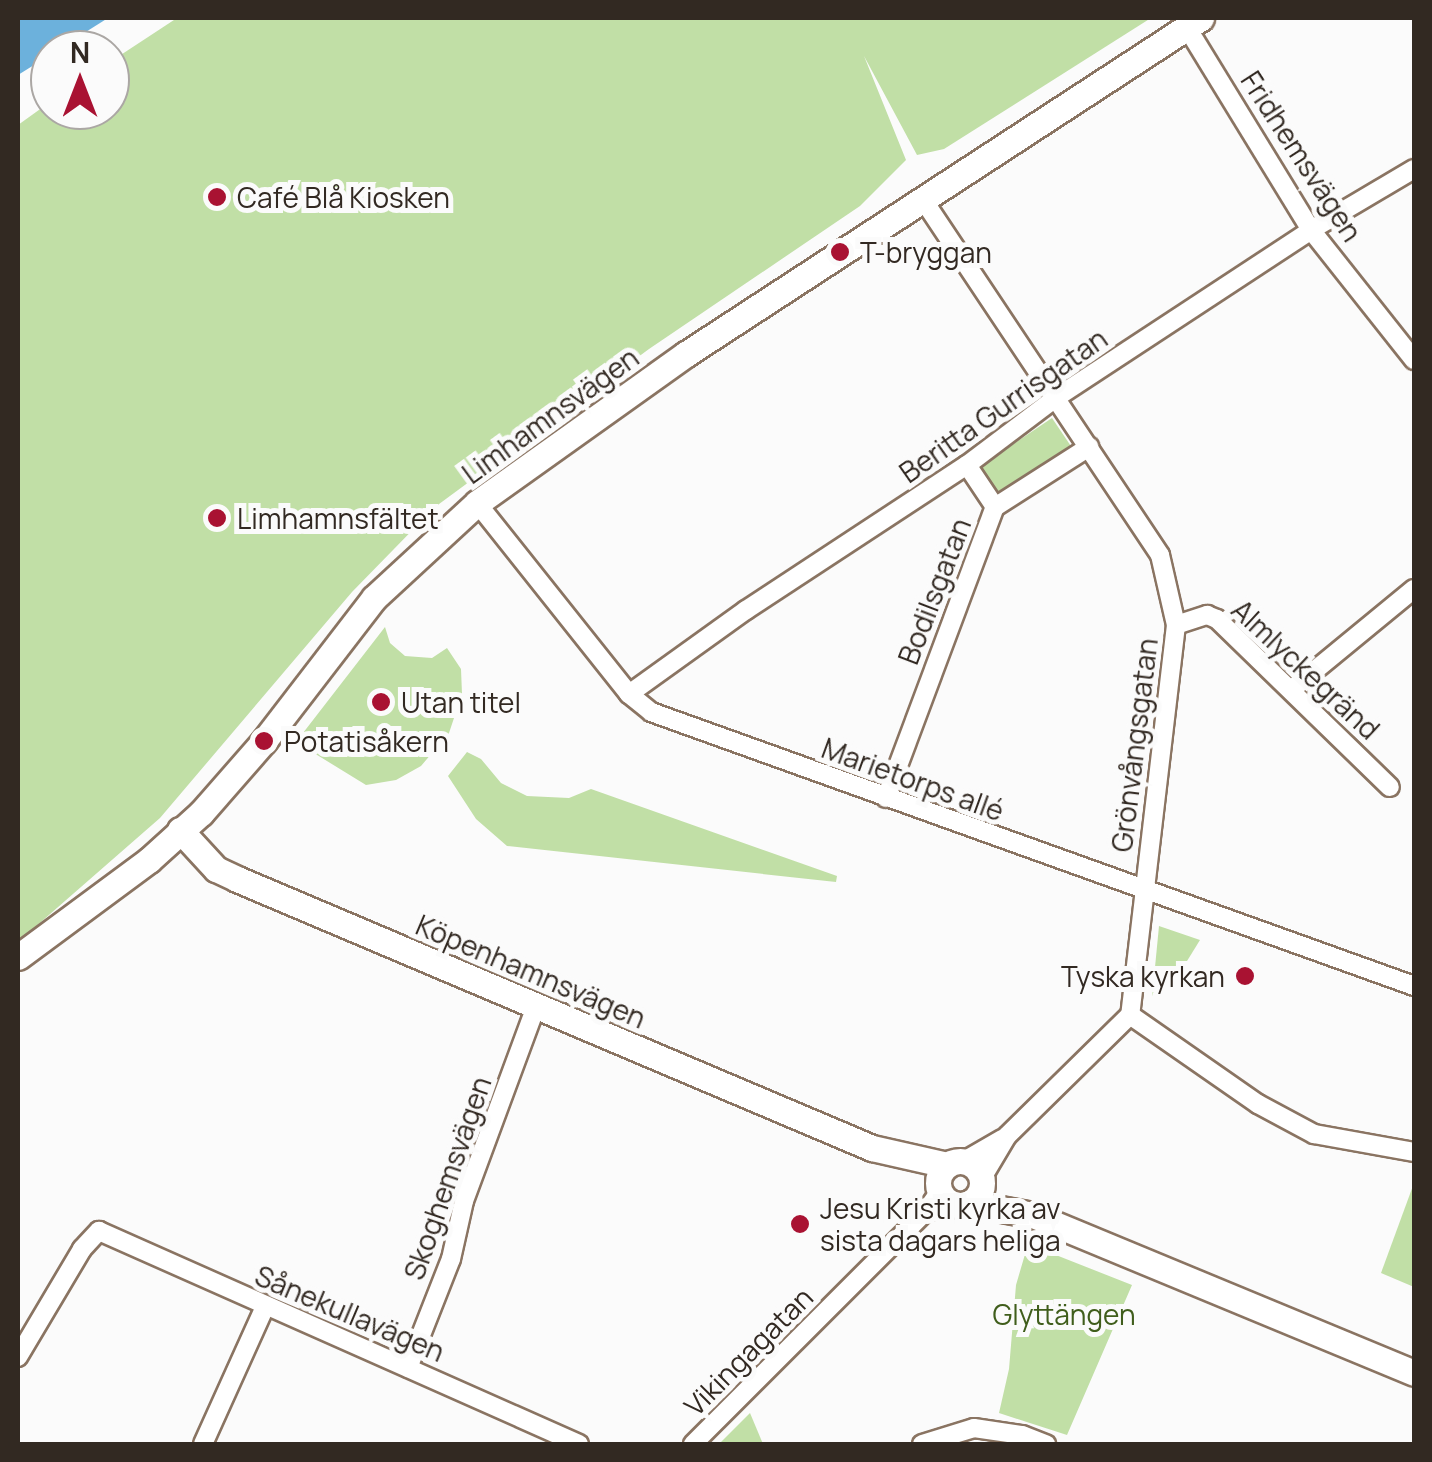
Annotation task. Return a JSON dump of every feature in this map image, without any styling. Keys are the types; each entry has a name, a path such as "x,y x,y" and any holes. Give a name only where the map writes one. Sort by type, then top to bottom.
{"main road":[{"name":"Limhamnsvägen","path":"18,957 149,860 180,830 252,754 374,598 422,549 477,503 587,422 1193,22"},
{"name":"Köpenhamnsvägen","path":"180,830 216,868 237,880 956,1187 1033,1215 1414,1373"}],"street":[{"name":"Fridhemsvägen","path":"1193,22 1311,230 1414,360"},
{"name":"Beritta Gurrisgatan","path":"629,694 746,610 967,465 1057,397 1311,230 1414,170"},
{"name":"Grönvångsgatan","path":"922,198 1160,556 1176,626 1143,892"},
{"name":"Bodilsgatan","path":"886,798 996,507 1089,447"},
{"path":"967,465 996,507"},
{"name":"Marietorps allé","path":"477,503 629,694 674,723 1414,986"},
{"path":"1291,690 1414,589"},
{"name":"Almlyckegränd","path":"1176,626 1207,615 1218,619 1390,787"},
{"path":"1143,892 1130,1015 1258,1104 1314,1134 1414,1152"},
{"name":"Skoghemsvägen","path":"408,1368 451,1259 464,1202 536,1006"},
{"name":"Vikingagatan","path":"693,1444 1130,1015"},
{"name":"Sånekullavägen","path":"18,1357 82,1249 99,1231 579,1444"},
{"path":"204,1444 265,1307"},
{"path":"922,1444 974,1428 1022,1435 1046,1444"}],"green space":[{"path":"177,18 1151,18 944,149 917,155 864,56 906,160 860,206 649,349 435,507 352,592 160,818 18,942 18,125 30,116 30,130 130,130 130,49"},
{"path":"1052,418 1073,449 1001,497 980,467"},
{"path":"385,627 390,643 405,656 432,658 447,648 461,669 462,694 449,733 421,766 396,780 366,785 296,742"},
{"path":"467,752 481,759 501,783 527,796 569,798 591,789 837,876 836,882 507,846 476,819 448,776"},
{"path":"1159,926 1200,940 1179,974 1152,998"},
{"path":"1414,1183 1414,1287 1381,1273"},
{"name":"Glyttängen","path":"1028,1244 1132,1285 1067,1435 999,1413 1009,1369 1016,1285"},
{"path":"750,1413 763,1444 719,1444"}],"water":[{"path":"18,18 108,18 89,30 30,30 30,68 18,75"}],"place":[{"name":"Café Blå Kiosken","path":"217,197"},
{"name":"T-bryggan","path":"840,252"},
{"name":"Limhamnsfältet","path":"217,518"},
{"name":"Utan titel","path":"381,702"},
{"name":"Potatisåkern","path":"264,741"},
{"name":"Tyska kyrkan","path":"1245,976"},
{"name":"Jesu Kristi kyrka av sista dagars heliga","path":"800,1224"}]}
